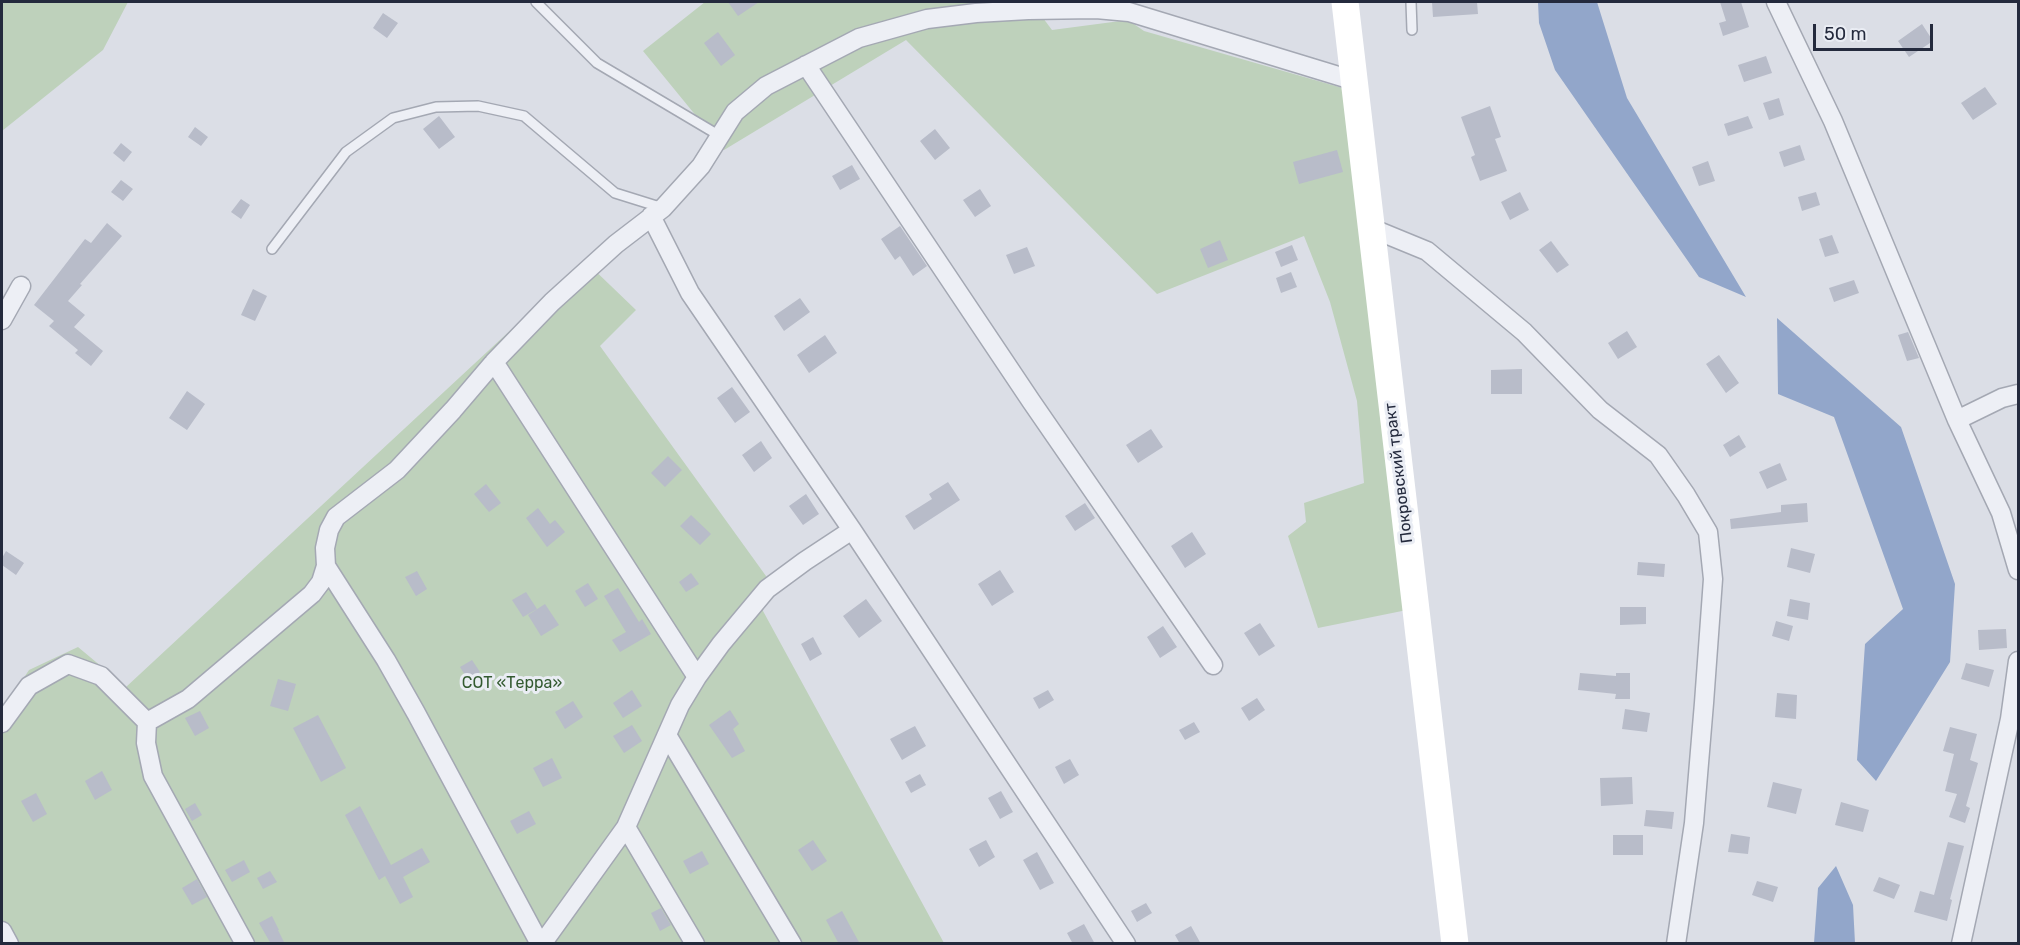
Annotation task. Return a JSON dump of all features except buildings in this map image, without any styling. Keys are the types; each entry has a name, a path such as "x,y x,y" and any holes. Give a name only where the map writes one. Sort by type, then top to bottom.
{"main road":[{"name":"Покровский тракт","path":"1346,2 1455,944"}],"street":[{"path":"1776,2 1833,120 1958,420 2001,513 2019,570"},
{"path":"147,722 188,699 304,602 321,582 326,566 325,548 329,530 336,518 397,471 494,362 552,302 616,244 657,212 701,166 735,112 766,86 859,38 927,19 986,12 1096,9 1129,12 1354,81"},
{"path":"806,65 1031,400 1213,665"},
{"path":"657,212 690,293 852,530 1126,944"},
{"path":"1371,228 1427,250 1524,332 1600,410 1658,455 1708,532 1713,579 1704,703 1694,822 1676,944"},
{"path":"2,320 21,286"},
{"path":"494,362 696,677"},
{"path":"1958,420 2002,398 2019,394"},
{"path":"326,566 416,712 541,944 626,827 680,705 696,677 767,589 852,530"},
{"path":"1961,944 2010,719 2019,660"},
{"path":"2,723 29,686 68,664 101,676 147,722 146,743 153,776 245,944"},
{"path":"667,735 792,944"},
{"path":"626,827 695,944"},
{"path":"2,931 9,944"}],"lane":[{"path":"536,2 597,63 720,136"},
{"path":"1411,2 1412,30"},
{"path":"272,249 346,152 393,118 436,107 478,106 524,116 615,193 657,212"}],"green space":[{"path":"2,2 128,2 103,50 2,131"},
{"path":"705,2 1031,2 1052,30 1128,20 1144,31 1346,89 1407,610 1318,628 1288,536 1306,522 1304,503 1364,483 1357,401 1330,302 1304,236 1157,294 906,40 724,150 643,51"},
{"name":"СОТ «Терра»","path":"585,261 636,310 600,346 766,576 763,611 944,943 2,944 2,711 29,670 78,647 126,687"}],"water":[{"path":"1538,2 1597,2 1627,98 1746,297 1699,277 1555,70 1539,23"},
{"path":"1777,318 1901,427 1955,584 1950,662 1876,781 1857,760 1865,644 1903,609 1834,417 1778,394"},
{"path":"1836,866 1853,905 1855,943 1814,943 1818,888"}]}
